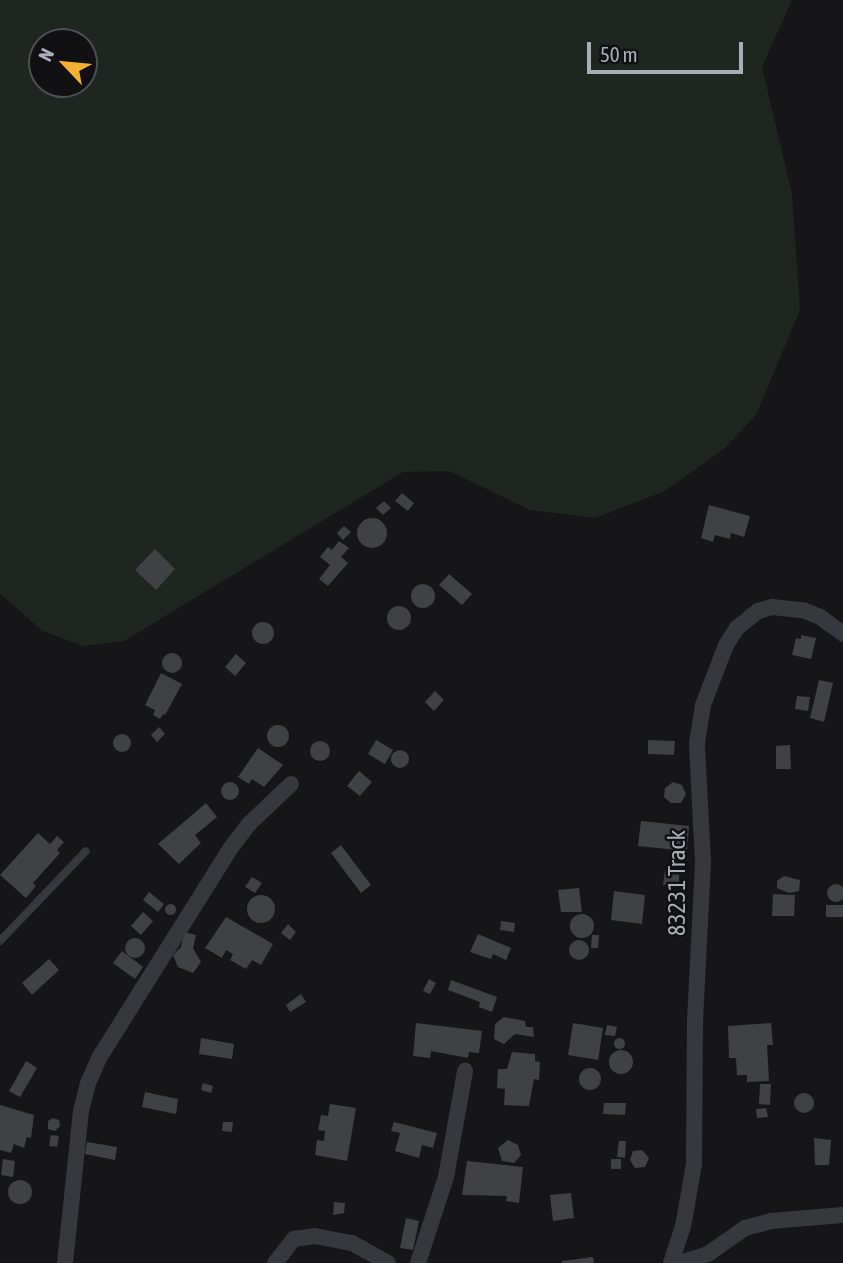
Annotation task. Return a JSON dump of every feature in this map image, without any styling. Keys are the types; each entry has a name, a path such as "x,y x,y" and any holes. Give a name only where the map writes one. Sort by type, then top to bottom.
{"street":[{"name":"83231 Track","path":"671,1263 683,1227 694,1164 695,1021 703,863 698,743 703,705 726,645 737,628 758,611 780,607 803,610 820,617 843,634"},
{"path":"65,1263 66,1234 82,1111 88,1083 99,1058 230,849 249,824 291,784"},
{"path":"418,1263 446,1177 465,1071"},
{"path":"680,1263 708,1254 745,1228 771,1221 843,1215"},
{"path":"275,1263 294,1240 315,1236 352,1243 388,1263"}],"lane":[{"path":"0,941 86,851"}],"shaded area":[{"path":"0,0 792,0 762,67 792,194 800,310 756,415 725,448 665,491 595,518 530,510 449,471 403,472 124,641 83,646 43,631 0,594"}],"building":[{"path":"402,493 414,503 408,511 395,501"},
{"path":"384,501 391,508 383,515 376,508"},
{"path":"709,505 750,516 744,537 731,533 730,539 715,535 713,542 701,538"},
{"path":"372,518 383,522 387,533 383,544 372,548 361,544 357,533 361,522"},
{"path":"344,526 351,532 343,540 337,533"},
{"path":"339,541 349,548 341,557 348,563 328,586 319,579 330,565 320,557 328,547 332,550"},
{"path":"155,549 175,569 156,590 135,570"},
{"path":"449,574 472,594 462,605 439,585"},
{"path":"423,584 434,591 435,596 428,607 423,608 412,601 411,596 418,585"},
{"path":"399,606 410,613 411,618 404,629 399,630 388,623 387,618 394,607"},
{"path":"263,622 273,629 274,633 267,643 263,644 253,637 252,633 259,623"},
{"path":"801,635 816,638 811,659 792,655 796,638 801,639"},
{"path":"172,653 179,656 182,663 179,670 172,673 165,670 162,663 165,656"},
{"path":"236,654 246,663 235,676 225,667"},
{"path":"161,673 182,684 165,715 160,719 153,715 155,710 145,705"},
{"path":"819,680 833,683 824,722 810,718"},
{"path":"435,691 444,700 434,711 425,702"},
{"path":"797,696 810,697 808,711 795,709"},
{"path":"274,725 282,725 289,732 289,740 282,747 274,747 267,740 267,732"},
{"path":"159,727 165,734 157,742 151,735"},
{"path":"122,734 128,737 131,743 128,749 122,752 116,749 113,743 116,737"},
{"path":"376,740 393,750 385,764 368,754"},
{"path":"648,740 675,741 674,755 648,754"},
{"path":"320,741 327,744 330,751 327,758 320,761 313,758 310,751 313,744"},
{"path":"790,745 791,769 776,769 776,746"},
{"path":"258,748 283,765 264,787 252,779 249,784 238,777"},
{"path":"400,750 406,753 409,759 406,765 400,768 394,765 391,759 394,753"},
{"path":"359,771 372,782 360,796 347,786"},
{"path":"226,782 234,782 239,791 237,798 226,800 221,795 221,787"},
{"path":"673,782 682,785 686,794 681,803 671,803 664,797 665,788"},
{"path":"206,803 217,817 195,835 201,843 179,864 158,844"},
{"path":"641,821 689,826 687,851 638,846"},
{"path":"38,833 50,844 57,836 64,842 57,850 60,853 33,883 36,886 26,898 0,875"},
{"path":"341,845 371,885 361,893 331,853"},
{"path":"665,870 679,872 679,887 663,885"},
{"path":"784,876 800,880 799,891 789,893 777,888 777,881"},
{"path":"252,877 262,883 255,893 245,887"},
{"path":"836,884 842,887 845,893 842,899 836,902 830,899 827,893 830,887"},
{"path":"579,888 582,912 561,912 558,890"},
{"path":"614,891 645,895 642,924 611,920"},
{"path":"149,892 164,904 158,912 143,900"},
{"path":"773,894 795,895 794,916 772,916"},
{"path":"261,895 271,899 275,909 271,919 261,923 251,919 247,909 251,899"},
{"path":"170,904 174,905 174,913 170,914 166,913 165,909 166,905"},
{"path":"826,905 843,905 843,917 826,917"},
{"path":"143,912 153,921 141,935 131,926"},
{"path":"582,914 593,921 594,926 587,937 582,938 571,931 570,926 577,915"},
{"path":"226,917 273,944 261,965 252,960 246,969 230,960 233,954 226,950 222,958 205,948"},
{"path":"501,921 515,923 514,932 500,930"},
{"path":"288,924 296,932 290,940 281,933"},
{"path":"184,932 196,935 193,948 201,962 193,973 178,967 173,955 181,947"},
{"path":"478,934 511,948 506,960 493,954 491,959 470,952"},
{"path":"592,935 599,935 598,948 591,948"},
{"path":"135,938 142,941 145,948 142,955 135,958 128,955 125,948 128,941"},
{"path":"579,940 586,943 589,950 586,957 579,960 572,957 569,950 572,943"},
{"path":"122,951 143,967 135,979 113,963"},
{"path":"49,959 59,970 32,995 22,983"},
{"path":"429,979 436,983 430,994 423,991"},
{"path":"451,980 497,997 492,1012 479,1007 480,1002 448,990"},
{"path":"301,994 306,1002 290,1012 286,1005"},
{"path":"504,1017 525,1021 526,1027 533,1027 534,1037 515,1034 504,1044 494,1039 495,1024"},
{"path":"416,1023 482,1031 479,1053 469,1052 468,1058 431,1051 430,1058 413,1056"},
{"path":"573,1023 603,1028 598,1060 568,1055"},
{"path":"771,1023 773,1045 767,1045 769,1081 747,1082 747,1075 737,1075 736,1058 729,1058 728,1026"},
{"path":"607,1025 617,1027 615,1036 605,1035"},
{"path":"619,1037 625,1043 619,1049 613,1043"},
{"path":"201,1038 234,1044 232,1059 199,1054"},
{"path":"621,1050 629,1054 633,1062 629,1070 621,1074 613,1070 609,1062 613,1054"},
{"path":"512,1052 535,1054 535,1061 540,1062 539,1080 534,1079 529,1106 504,1105 505,1089 497,1088 498,1069 507,1069"},
{"path":"26,1061 37,1068 20,1097 9,1091"},
{"path":"590,1068 598,1071 601,1079 598,1087 590,1090 582,1087 579,1079 582,1071"},
{"path":"203,1083 213,1086 211,1093 201,1090"},
{"path":"760,1084 771,1084 770,1105 759,1104"},
{"path":"145,1092 178,1099 176,1114 142,1107"},
{"path":"804,1093 811,1096 814,1103 811,1110 804,1113 797,1110 794,1103 797,1096"},
{"path":"604,1103 626,1103 625,1115 603,1114"},
{"path":"330,1104 356,1108 347,1161 315,1155 317,1140 324,1141 325,1131 318,1130 321,1115 328,1116"},
{"path":"0,1105 34,1115 31,1138 27,1137 24,1148 14,1144 11,1153 0,1150"},
{"path":"766,1108 768,1117 757,1118 756,1109"},
{"path":"53,1118 59,1120 60,1126 55,1131 48,1129 48,1121"},
{"path":"223,1122 233,1122 232,1132 222,1131"},
{"path":"394,1122 437,1133 433,1148 422,1145 419,1158 395,1151 400,1133 391,1131"},
{"path":"51,1135 59,1136 57,1147 49,1146"},
{"path":"814,1138 831,1140 829,1165 815,1165"},
{"path":"508,1140 518,1145 521,1155 514,1163 502,1161 498,1148"},
{"path":"619,1141 626,1141 625,1158 617,1157"},
{"path":"87,1142 117,1147 115,1160 85,1154"},
{"path":"642,1150 649,1158 645,1167 635,1168 630,1160 633,1151"},
{"path":"3,1159 15,1161 13,1177 1,1175"},
{"path":"611,1159 621,1159 621,1169 611,1169"},
{"path":"467,1161 523,1167 519,1203 506,1201 507,1196 462,1195"},
{"path":"20,1180 31,1187 32,1192 25,1203 20,1204 9,1197 8,1192 15,1181"},
{"path":"571,1193 574,1218 553,1221 550,1195"},
{"path":"334,1202 345,1203 344,1213 333,1215"},
{"path":"406,1218 419,1221 413,1250 400,1248"},
{"path":"593,1257 594,1263 562,1263 562,1261"}]}
